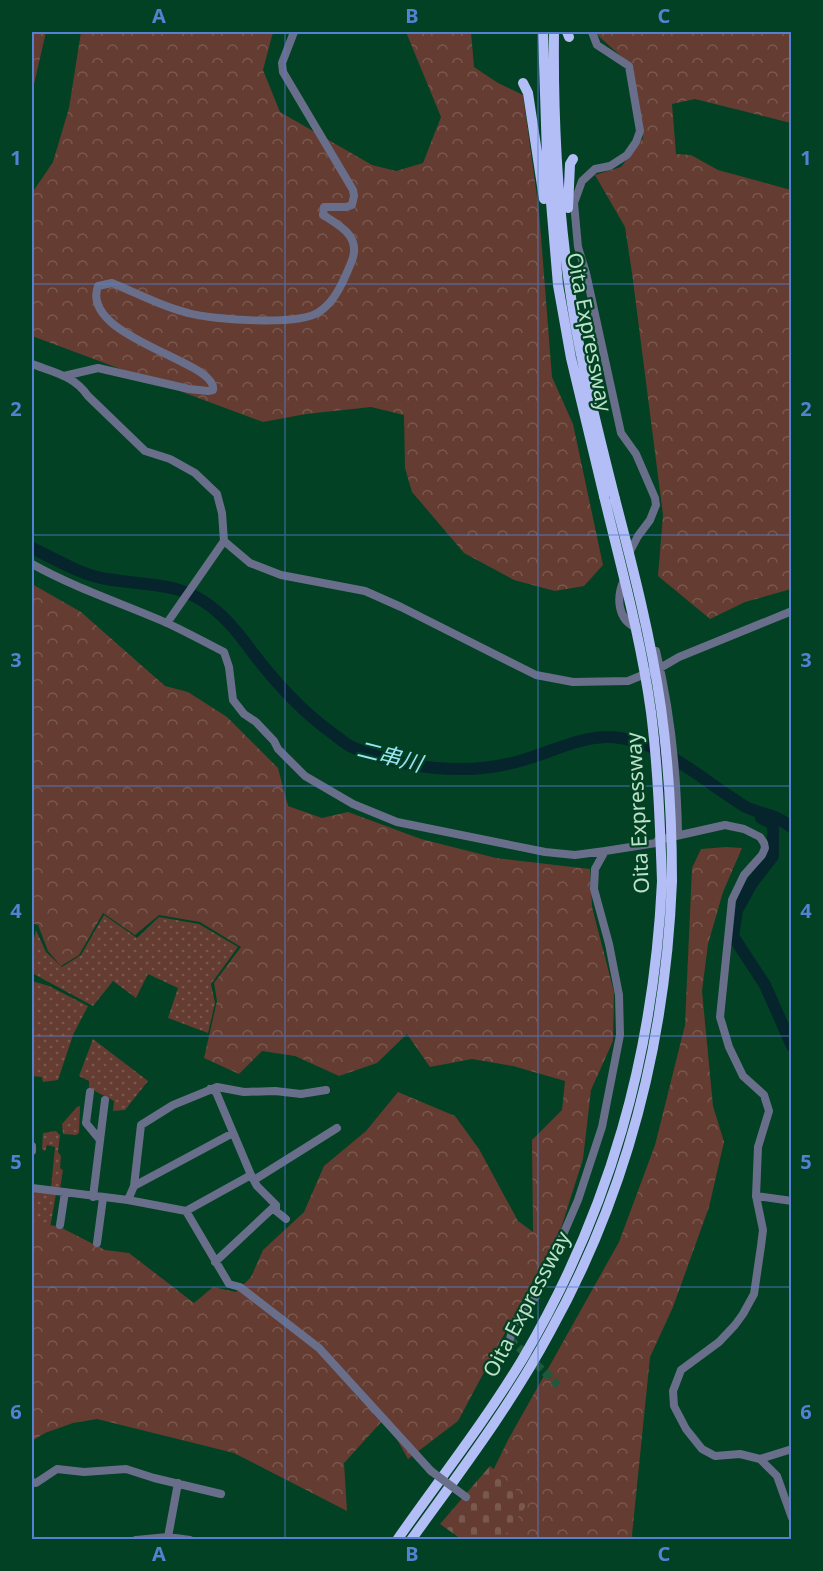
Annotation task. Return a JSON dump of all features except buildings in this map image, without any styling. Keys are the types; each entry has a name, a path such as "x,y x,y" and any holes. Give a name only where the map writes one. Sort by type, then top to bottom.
{"highway":[{"name":"Oita Expressway","path":"397,1539 412,1533 498,1415 550,1334 584,1265 609,1206 627,1153 657,1034 665,979 669,778 661,709 642,607 571,357 555,261 543,100 543,32"},
{"name":"Oita Expressway","path":"554,32 554,100 560,196 572,306 610,498"},
{"path":"523,83 528,93 555,261"},
{"path":"572,306 568,197 570,165 573,159"}],"street":[{"path":"64,376 98,368 167,385 213,390 214,385 211,379 193,367 144,344 105,316 98,307 96,297 98,286 102,284 112,284 189,314 236,319 273,320 306,317 318,314 328,305 344,280 355,248 346,229 322,215 322,209 352,205 354,196 283,72 282,63 294,32"},
{"path":"592,32 597,45 629,66 640,131 627,155 610,166 595,169 582,181 574,203 578,247 586,273 621,433 636,454 656,498 655,512 628,554 627,574 619,592 620,606 627,623 644,630 653,638 677,774 678,834"},
{"path":"32,364 64,376 81,386 88,396 145,451 170,459 195,473 217,494 222,513 224,541 167,623"},
{"path":"224,541 250,563 281,575 364,591 401,607 536,675 573,682 628,681 792,610"},
{"path":"32,564 55,578 167,623 224,652 229,667 233,700 305,776 353,804 397,822 545,852 575,855 656,843 658,840 678,834 725,825 744,829 760,837 765,848 762,855 744,875 732,900 720,1017 729,1047 743,1076 764,1095 769,1111 758,1147 756,1196 763,1230 754,1294 735,1325 719,1342 681,1370 675,1382 674,1406 686,1429 702,1449 715,1456 740,1454 760,1459 777,1476 792,1518"},
{"path":"510,1339 513,1325 537,1295 578,1200 602,1127 620,1035 619,995 609,944 594,889 595,869 605,851"},
{"path":"128,1200 134,1186 141,1125 173,1105 217,1087 244,1092 275,1091 301,1094 327,1089"},
{"path":"210,1089 216,1092 252,1178 276,1206 276,1211 286,1219"},
{"path":"90,1092 86,1123 100,1140"},
{"path":"93,1197 105,1100"},
{"path":"32,1188 128,1200 186,1211 252,1178 337,1128"},
{"path":"134,1186 233,1133"},
{"path":"32,1146 32,1151"},
{"path":"60,1225 65,1192"},
{"path":"756,1196 792,1201"},
{"path":"97,1244 103,1198"},
{"path":"215,1262 276,1206"},
{"path":"186,1211 229,1284 240,1287 319,1348 431,1471 473,1503"},
{"path":"760,1459 792,1449"},
{"path":"32,1482 36,1483 57,1469 84,1472 126,1469 220,1494"},
{"path":"168,1537 178,1483"},
{"path":"136,1539 168,1537 190,1539"}],"green space":[{"path":"32,32 46,32 32,93"},
{"path":"81,32 273,32 263,70 280,112 372,165 396,171 423,163 441,117 406,32 471,32 474,67 498,83 523,95 539,211 552,377 573,424 603,565 584,586 555,591 514,580 464,553 412,492 405,468 404,415 371,407 306,414 263,422 32,336 32,190 53,162 69,108"},
{"path":"594,32 791,32 791,123 695,99 672,104 676,154 691,155 718,170 791,190 791,589 745,602 710,619 658,576 663,515 625,227 595,175 621,167 643,138 633,67"},
{"path":"32,584 81,612 165,686 188,692 227,717 278,768 288,806 322,818 348,812 421,839 496,858 590,869 592,907 614,992 613,1041 591,1090 583,1159 561,1228 458,1421 408,1459 385,1418 344,1463 347,1511 234,1453 97,1419 73,1423 45,1433 32,1441 32,1224 58,1226 105,1250 129,1253 194,1303 213,1287 236,1292 251,1277 263,1250 304,1212 324,1166 366,1131 398,1092 455,1116 479,1149 518,1221 533,1232 532,1140 562,1110 565,1081 513,1066 472,1059 430,1067 407,1034 377,1063 339,1076 295,1056 262,1051 239,1074 204,1058 217,1001 214,983 241,947 200,922 159,915 135,935 103,913 79,955 61,966 48,951 38,925 32,923"},
{"path":"742,848 723,892 708,944 702,991 713,1106 724,1142 709,1207 673,1307 650,1357 633,1539 459,1540 508,1440 619,1242 655,1145 685,1025 692,868 701,849"},
{"path":"104,915 137,938 159,917 199,924 238,947 211,984 215,1003 208,1033 168,1018 178,988 148,974 136,998 113,981 93,1006 32,973 32,946 36,930 46,952 62,967 81,955"},
{"path":"32,981 49,986 88,1006 73,1035 58,1080 43,1082 42,1077 32,1076"},
{"path":"93,1039 148,1081 125,1110 113,1111 114,1101 89,1088 89,1081 79,1076"},
{"path":"80,1106 79,1133 76,1135 63,1134 62,1124"},
{"path":"56,1131 60,1135 58,1152 61,1156 60,1168 63,1170 60,1189 51,1188 55,1147 47,1145 45,1151 42,1149 43,1133"},
{"path":"32,1191 56,1194 50,1228 32,1225"},
{"path":"490,1466 529,1502 502,1539 461,1539 440,1524"}],"waterway":[{"name":"二串川","path":"32,548 97,577 168,587 203,601 217,611 240,635 268,672 298,705 351,747 361,751 397,762 433,768 470,769 523,760 595,738 625,739 662,752 746,807 775,817 792,827"},
{"path":"761,818 773,824 773,856 752,883 737,910 733,936 765,985 792,1046"}],"tunnel":[{"path":"510,1339 558,1385"}]}
